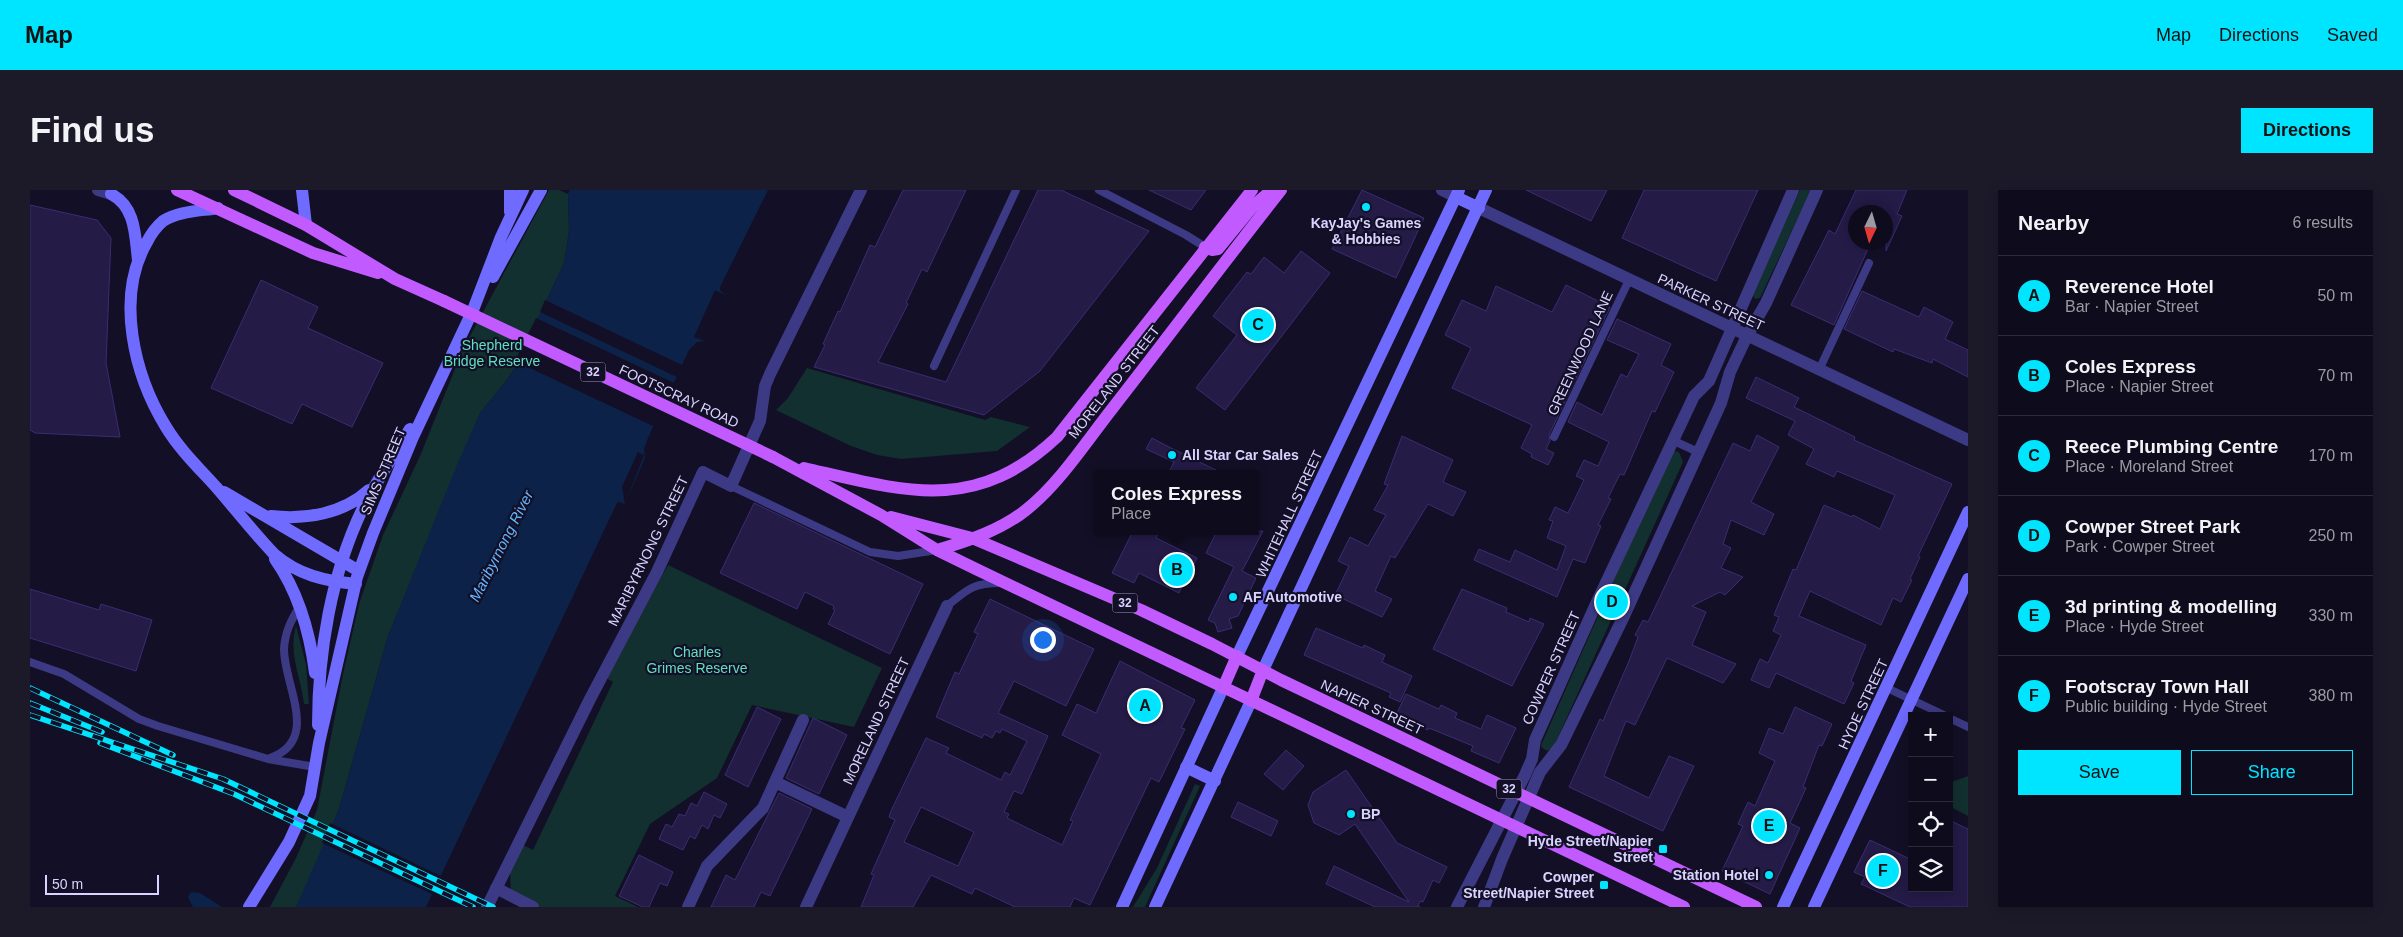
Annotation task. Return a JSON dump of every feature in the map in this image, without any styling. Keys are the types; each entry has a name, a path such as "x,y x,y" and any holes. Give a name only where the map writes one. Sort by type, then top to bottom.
{"main road":[{"name":"FOOTSCRAY ROAD","path":"177,190 313,253 395,279 444,301 787,464 881,514 937,550"},
{"name":"FOOTSCRAY ROAD","path":"234,190 306,225 395,279"},
{"name":"MORELAND STREET","path":"929,492 949,491 994,480 1010,473 1041,452 1071,420 1205,247 1252,190"},
{"path":"1205,247 1212,250 1218,249 1254,205 1272,190"},
{"name":"MORELAND STREET","path":"937,550 972,538 1019,515 1046,491 1281,190"},
{"name":"FOOTSCRAY ROAD","path":"787,464 892,487 929,492"},
{"name":"FOOTSCRAY ROAD","path":"881,514 972,538"},
{"name":"NAPIER STREET","path":"972,538 1135,607 1756,907"},
{"name":"32","path":"937,550 1684,907"},
{"name":"WHITEHALL STREET","path":"1223,688 1237,656"},
{"path":"1251,701 1263,670"}],"street":[{"path":"98,190 112,194 123,202 130,212 138,260"},
{"path":"302,190 306,225"},
{"path":"509,220 510,190"},
{"name":"SIMS STREET","path":"249,907 289,842 310,796 319,743 360,571 413,437 473,310 522,190"},
{"name":"SIMS STREET","path":"473,310 541,190"},
{"path":"734,487 760,421 765,386 770,374 861,190"},
{"name":"PARKER STREET","path":"1442,190 1457,193 1479,208 1968,440"},
{"path":"1263,670 1486,190"},
{"name":"COWPER STREET","path":"1484,907 1516,827 1537,734 1672,440 1694,396 1708,381 1793,190"},
{"name":"COWPER STREET","path":"1457,907 1502,821 1541,768 1554,757 1561,746 1624,616 1721,403 1730,372 1747,336 1766,303 1817,190"},
{"name":"WHITEHALL STREET","path":"1237,656 1457,193"},
{"path":"218,208 180,214 166,219 153,232 138,260 132,286 131,319 137,356 145,383 153,404 179,448 216,486 279,558 301,572 337,582 356,584"},
{"name":"SIMS STREET","path":"319,743 318,696 321,662 343,561 362,510 437,385"},
{"name":"MARIBYRNONG STREET","path":"487,907 590,699 657,572 703,472 734,487"},
{"path":"263,514 300,517 341,508 362,496 378,481"},
{"path":"216,486 360,571"},
{"name":"HYDE STREET","path":"1783,907 1968,512"},
{"path":"264,542 277,561 300,606 309,638 318,696"},
{"path":"1814,907 1968,579"},
{"name":"MORELAND STREET","path":"806,907 947,606"},
{"name":"WHITEHALL STREET","path":"1122,907 1223,688"},
{"path":"1155,907 1251,701"},
{"path":"688,907 707,866 763,808 803,720"},
{"path":"1186,767 1215,781"},
{"path":"774,782 848,817"},
{"path":"496,888 532,907"}],"lane":[{"path":"934,366 1016,190"},
{"path":"1099,190 1186,235 1205,247"},
{"path":"1819,370 1869,263"},
{"name":"GREENWOOD LANE","path":"1554,437 1628,280"},
{"path":"1672,440 1698,452"},
{"path":"734,487 870,552 898,556 937,550"},
{"name":"MORELAND STREET","path":"947,606 970,587 1004,582"},
{"path":"268,759 283,754 293,742 296,731 297,717 284,650 286,630 300,606"},
{"path":"30,662 64,674 152,724 268,759 315,767"},
{"path":"1887,688 1938,712"},
{"path":"1953,720 1968,727"}],"green space":[{"name":"Shepherd Bridge Reserve","path":"549,190 559,190 568,194 569,231 564,263 516,366 480,413 388,636 339,809 302,897 296,907 270,907 296,858 317,810 343,674 359,604 383,535 420,456 463,349"},
{"path":"1800,190 1811,190 1760,298 1755,299 1752,294"},
{"path":"807,368 985,420 991,417 1030,427 997,451 901,459 877,455 851,446 776,410 788,398"},
{"path":"1673,451 1679,452 1683,462 1553,748 1547,751 1541,747 1542,743 1669,455"},
{"name":"Charles Grimes Reserve","path":"668,565 882,668 854,727 752,705 717,778 650,824 615,896 638,907 540,907 511,894 510,872 523,845 533,850 613,682 606,678"},
{"path":"296,626 306,664 309,704 304,704 294,656 293,646"},
{"path":"1968,776 1968,816 1953,808 1953,782"},
{"path":"1195,784 1200,786 1145,907 1133,907 1157,868"}],"water":[{"name":"Maribyrnong River","path":"570,190 768,190 720,287 720,290 725,295 705,341 697,342 689,350 648,438 644,449 645,458 625,504 618,502 616,505 426,907 296,907 339,809 388,636 457,465 480,413 516,366 564,263 569,231 568,194"},
{"path":"191,892 200,893 222,907 193,907 188,897"}],"pier":[{"path":"715,290 725,295 705,341 694,337"},
{"path":"545,300 684,366 679,378 540,312"},
{"path":"536,318 676,384 655,427 515,361"},
{"path":"638,452 644,455 625,504 622,487"},
{"path":"330,823 443,877 434,895 322,843"}],"building":[{"path":"903,190 966,190 927,272 922,269 906,303 908,304 878,362 946,382 1038,190 1061,190 1149,231 1040,371 984,415 814,367 838,311 840,312 870,245 875,247"},
{"path":"1149,190 1206,190 1191,210"},
{"path":"1362,190 1424,218 1396,278 1332,249"},
{"path":"1526,190 1607,190 1591,221"},
{"path":"1644,190 1758,190 1716,281 1622,238"},
{"path":"1856,190 1907,190 1897,214 1902,216 1893,236 1893,205 1849,205"},
{"path":"30,205 97,220 111,238 106,363 120,437 35,433 30,430"},
{"path":"1848,207 1848,250 1867,250 1834,325 1791,305 1829,230 1835,234"},
{"path":"1301,251 1330,273 1225,410 1196,388 1237,335 1213,316 1247,272 1251,274 1264,257 1284,273"},
{"path":"261,280 318,307 308,328 383,363 352,427 302,404 292,424 211,388"},
{"path":"1566,285 1610,307 1549,435 1550,441 1546,449 1554,453 1548,465 1531,457 1532,454 1521,448 1532,425 1452,388 1471,348 1445,335 1462,300 1486,311 1496,286 1552,312"},
{"path":"1862,291 1919,317 1924,307 1953,322 1945,339 1968,350 1968,377 1933,359 1932,363 1894,349 1893,352 1844,329"},
{"path":"1617,319 1671,344 1661,365 1674,372 1655,412 1652,411 1624,475 1620,474 1608,498 1611,499 1598,525 1601,526 1585,563 1573,559 1557,597 1474,560 1479,549 1510,562 1515,550 1557,570 1566,546 1547,538 1553,521 1549,520 1555,507 1568,513 1584,480 1576,476 1584,460 1598,466 1609,442 1568,422 1577,402 1602,415 1621,374 1627,377 1639,354 1607,340"},
{"path":"1756,377 1799,398 1794,407 1855,437 1854,440 1952,484 1918,556 1920,557 1910,579 1912,580 1901,602 1893,598 1881,625 1810,591 1799,616 1866,645 1851,681 1854,683 1844,704 1776,673 1769,688 1751,680 1760,659 1768,663 1781,635 1773,631 1779,617 1774,615 1793,569 1796,570 1824,505 1852,517 1853,515 1880,529 1895,495 1837,471 1834,477 1806,464 1814,449 1788,435 1795,421 1746,398"},
{"path":"1757,435 1779,447 1751,502 1774,514 1764,535 1731,520 1723,544 1731,548 1721,568 1743,577 1725,595 1720,592 1692,606 1706,612 1692,645 1736,664 1723,683 1667,658 1635,725 1626,721 1604,776 1649,798 1669,756 1694,766 1663,831 1569,787 1600,719 1603,721 1638,637 1635,635 1643,620 1648,622 1733,443 1750,451"},
{"path":"1402,436 1453,460 1443,482 1466,492 1453,516 1428,504 1395,558 1391,556 1375,591 1392,599 1382,617 1335,595 1349,566 1338,561 1350,537 1368,546 1386,515 1374,510 1388,485 1384,484"},
{"name":"All Star Car Sales","path":"1152,438 1216,470 1170,470 1174,462 1146,449"},
{"path":"754,503 923,584 890,654 828,624 835,610 833,609 834,606 805,592 797,609 720,573"},
{"path":"1259,531 1263,531 1242,571 1256,578 1238,616 1229,619 1232,628 1218,632 1215,623 1208,620 1234,567 1206,553 1215,535 1259,535"},
{"path":"1131,535 1157,535 1156,538 1197,558 1179,593 1139,573 1134,583 1112,573"},
{"path":"30,589 99,610 101,604 152,620 136,671 30,638"},
{"path":"1462,589 1507,608 1506,612 1529,622 1530,618 1544,624 1512,686 1433,649"},
{"path":"990,599 1094,649 1066,706 1014,681 998,713 1048,736 1022,794 1014,791 1004,812 1009,814 1007,818 1062,845 1073,821 1070,820 1101,754 1062,735 1077,704 1096,713 1120,661 1195,700 1181,728 1185,729 1159,782 1151,778 1090,905 1074,898 1070,907 1015,907 975,888 972,894 931,875 913,907 861,907 874,875 871,874 895,820 889,817 891,811 926,738 949,748 946,753 1001,780 1005,772 1010,775 1027,741 1002,729 1000,733 996,731 992,738 984,734 982,738 936,717 955,672 959,674 978,634 974,632","holes":["921,807 974,832 958,866 904,842"]},
{"path":"1316,628 1363,648 1364,645 1385,655 1382,662 1412,676 1400,702 1389,697 1391,693 1304,655"},
{"path":"1406,694 1439,709 1441,705 1457,713 1455,718 1481,729 1487,715 1516,728 1499,763 1471,751 1473,746 1429,728 1428,730 1396,715"},
{"path":"757,707 781,719 748,787 725,775"},
{"path":"1795,707 1832,724 1822,746 1819,745 1803,787 1806,788 1790,823 1800,828 1770,894 1722,871 1743,826 1738,824 1748,802 1755,806 1775,761 1759,753 1769,728 1783,734"},
{"path":"813,718 847,735 819,794 786,778"},
{"path":"1286,750 1304,766 1283,790 1264,774"},
{"path":"1346,770 1397,843 1447,867 1439,883 1433,880 1423,902 1420,901 1418,906 1420,907 1375,907 1326,884 1334,866 1409,902 1355,824 1339,835 1314,823 1308,805 1313,792"},
{"path":"704,792 727,804 720,818 714,815 708,829 702,825 695,839 690,836 683,850 659,839 666,824 672,827 679,814 685,816 691,803 697,806"},
{"path":"779,793 812,809 770,896 761,892 754,907 711,907 726,875 735,880"},
{"path":"1238,802 1278,821 1271,836 1231,817"},
{"path":"1953,822 1968,829 1968,907 1910,907 1861,884 1865,877 1854,872 1870,840 1908,858 1908,892 1953,892"},
{"path":"639,855 673,872 667,886 660,883 649,907 643,907 619,896"}],"railway":[{"path":"30,688 173,755"},
{"path":"30,703 102,732"},
{"path":"30,715 223,779 493,907"},
{"path":"100,743 234,794 473,907"}],"place":[{"name":"KayJay's Games & Hobbies","path":"1366,207"},
{"name":"Reece Plumbing Centre","path":"1258,325"},
{"name":"All Star Car Sales","path":"1172,455"},
{"name":"Coles Express","path":"1177,570"},
{"name":"AF Automotive","path":"1233,597"},
{"name":"Cowper Street Park","path":"1612,602"},
{"name":"Reverence Hotel","path":"1145,706"},
{"name":"BP","path":"1351,814"},
{"name":"3d printing & modelling","path":"1769,826"},
{"name":"Hyde Street/Napier Street","path":"1663,849"},
{"name":"Footscray Town Hall","path":"1883,871"},
{"name":"Station Hotel","path":"1769,875"},
{"name":"Cowper Street/Napier Street","path":"1604,885"}]}
